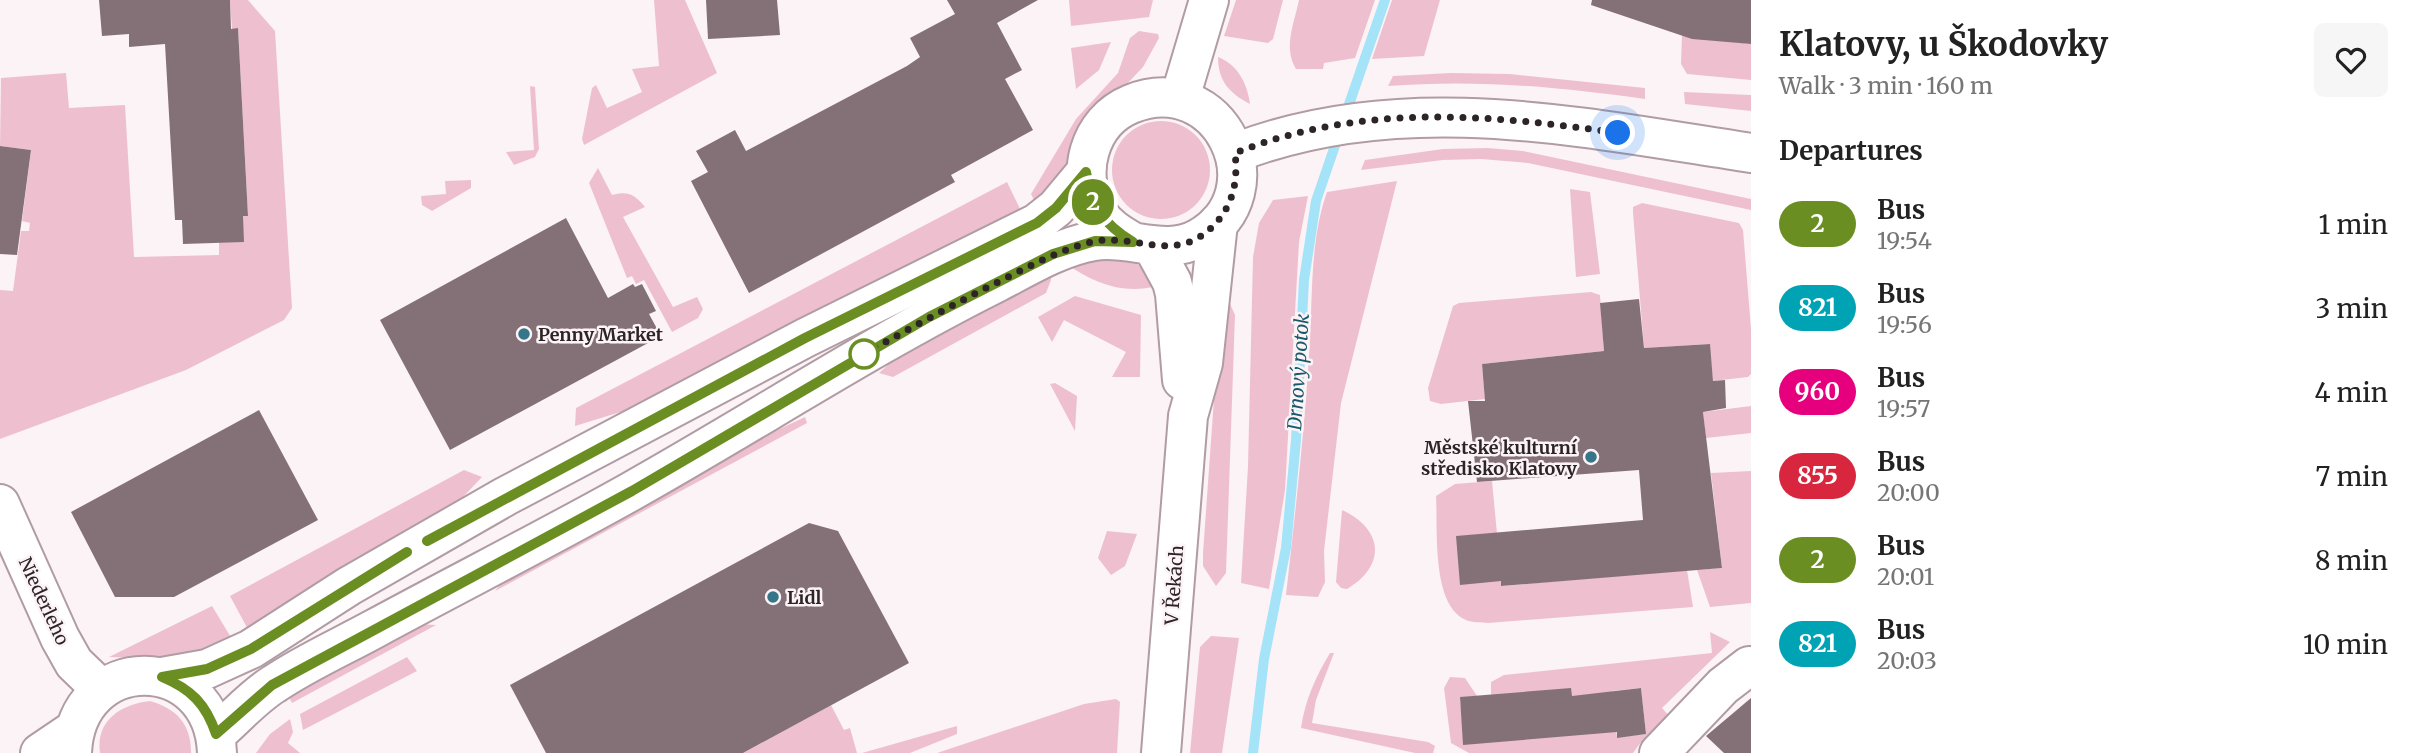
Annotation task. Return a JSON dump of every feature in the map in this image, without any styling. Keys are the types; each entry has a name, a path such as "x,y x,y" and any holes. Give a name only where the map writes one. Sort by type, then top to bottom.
{"main road":[{"path":"1180,98 1209,0"},
{"path":"216,744 272,685 632,491 929,317 1053,254 1095,241 1143,244 1177,246 1199,238 1218,223 1235,190 1235,153 1226,132 1212,115 1180,98 1145,98 1121,108 1102,124 1090,147 1086,172 1089,194 1098,214 1113,230 1143,244"},
{"path":"1235,153 1309,129 1445,115 1492,116 1751,153"},
{"path":"40,753 73,742 84,707 101,689 120,679 141,675 162,677 207,669 251,649 349,586 506,496 805,338 1037,223 1056,208 1086,172"},
{"name":"V Řekách","path":"1161,753 1188,416 1203,363 1218,223"},
{"name":"V Řekách","path":"1143,244 1172,282 1177,305 1183,389 1188,416"},
{"name":"Niederleho","path":"0,504 60,638 74,663 101,689"},
{"path":"1659,753 1723,687 1749,666"},
{"path":"162,677 181,685 197,697 209,715 216,744"}],"shaded area":[{"path":"230,0 248,0 275,31 292,308 284,320 186,370 0,439 0,290 13,291 21,231 29,231 30,223 22,221 31,150 0,146 1,78 66,73 69,108 125,105 134,257 219,255 219,243 243,216 248,216 238,29 232,29"},
{"path":"654,0 685,0 717,73 584,145 582,139 592,88 596,85 607,108 642,92 632,69 659,66"},
{"path":"1069,0 1153,0 1149,17 1071,26"},
{"path":"1236,0 1283,0 1273,39 1268,43 1224,36"},
{"path":"1299,0 1375,0 1355,58 1324,63 1323,69 1296,69 1290,44"},
{"path":"1392,0 1440,0 1424,56 1372,59"},
{"path":"1139,31 1158,34 1159,38 1143,67 1124,87 1038,208 1031,194 1076,119 1118,73 1130,38"},
{"path":"1682,35 1751,44 1751,80 1687,74 1681,64"},
{"path":"1111,42 1099,70 1076,89 1071,48"},
{"path":"1218,57 1236,70 1247,89 1250,104 1226,85 1220,73"},
{"path":"1510,74 1645,88 1645,99 1517,85 1454,83 1388,86 1393,76"},
{"path":"530,86 535,87 539,149 535,157 514,165 506,152 534,150"},
{"path":"1684,92 1751,95 1751,111 1685,104"},
{"path":"1161,121 1188,129 1202,143 1210,170 1202,197 1188,211 1161,219 1134,211 1120,197 1112,170 1120,143 1134,129"},
{"path":"1488,148 1523,151 1751,199 1751,210 1528,163 1481,159 1443,160 1361,170 1365,160 1443,149"},
{"path":"598,168 612,195 630,195 645,207 623,217 673,307 697,297 703,309 698,318 672,332 644,280 636,284 632,276 627,278 589,183"},
{"path":"471,180 471,188 432,211 422,205 421,196 446,194 445,181"},
{"path":"1397,181 1341,403 1324,551 1325,582 1318,597 1286,595 1305,416 1314,252 1321,211 1327,192"},
{"path":"1007,182 1024,217 656,401 575,426 576,408"},
{"path":"1570,189 1590,192 1600,274 1576,277"},
{"path":"1308,196 1299,242 1285,490 1269,589 1241,583 1248,466 1253,257 1259,223 1273,200"},
{"path":"1642,203 1739,223 1743,230 1751,329 1751,374 1748,377 1713,381 1709,344 1644,348 1633,213 1633,207"},
{"path":"1086,254 1128,260 1144,269 1157,286 1120,288 1086,276 1065,263"},
{"path":"1049,269 1051,280 1046,293 893,377 879,373 931,326"},
{"path":"1591,292 1600,295 1604,351 1482,364 1485,399 1441,404 1430,401 1428,388 1453,306 1459,303"},
{"path":"1075,296 1141,315 1140,377 1112,377 1126,352 1064,320 1052,342 1038,317"},
{"path":"1221,301 1230,304 1235,315 1226,573 1216,586 1203,566 1203,553"},
{"path":"1055,383 1077,396 1075,431 1050,384"},
{"path":"1751,406 1751,433 1706,438 1703,412"},
{"path":"805,417 807,423 495,591 504,580 694,469"},
{"path":"464,470 482,477 445,516 251,635 230,596"},
{"path":"1751,471 1751,603 1710,607 1697,570 1722,568 1711,473"},
{"path":"1492,481 1502,586 1687,570 1693,607 1488,623 1466,620 1455,612 1442,583 1437,546 1436,496 1455,484"},
{"path":"1342,510 1366,527 1375,548 1369,569 1347,589 1341,588 1336,582"},
{"path":"1107,531 1137,534 1125,566 1111,575 1098,558"},
{"path":"212,606 235,644 186,660 109,657"},
{"path":"418,624 436,625 292,703 287,693"},
{"path":"1710,632 1730,642 1662,708 1670,717 1646,745 1641,742 1633,753 1469,753 1451,743 1444,688 1450,677 1465,678 1477,696 1460,698 1464,744 1491,695 1491,682 1504,675 1712,653","holes":["1641,688 1646,734 1617,737 1612,691"]},
{"path":"1211,636 1239,638 1222,753 1190,753 1200,647"},
{"path":"1330,653 1334,653 1316,700 1312,723 1428,742 1435,746 1433,753 1415,753 1301,728 1312,689"},
{"path":"407,657 417,671 303,730 300,714"},
{"path":"1116,699 1120,702 1117,753 937,753 1084,704"},
{"path":"150,701 168,708 181,719 188,734 191,753 100,753 102,732 112,716 129,706"},
{"path":"831,705 844,730 850,728 857,753 743,753"},
{"path":"290,719 293,732 288,743 300,753 256,753 270,734"},
{"path":"957,726 957,734 910,753 862,753"}],"building":[{"path":"99,0 230,0 231,29 238,28 248,216 243,216 244,242 183,244 182,220 175,220 165,44 129,47 129,34 102,36"},
{"path":"706,0 777,0 780,35 708,39"},
{"path":"947,0 1038,0 997,23 1022,70 1005,79 1033,130 951,175 955,182 749,293 691,181 708,172 696,151 735,130 746,151 907,66 920,57 910,38 955,14"},
{"path":"1592,0 1751,0 1751,44 1692,39 1591,5"},
{"path":"0,146 31,150 17,255 0,254"},
{"name":"Penny Market","path":"566,218 608,298 633,284 635,287 642,284 656,311 649,314 661,336 450,450 380,320"},
{"name":"Městské kulturní středisko Klatovy","path":"1639,299 1644,348 1710,344 1713,381 1725,380 1726,408 1703,412 1722,568 1501,586 1501,581 1460,585 1456,536 1643,520 1639,470 1477,482 1468,401 1485,401 1482,364 1604,351 1600,303"},
{"path":"259,410 318,520 174,597 115,597 71,512"},
{"name":"Lidl","path":"809,523 838,531 909,663 743,753 546,753 510,685"},
{"path":"1571,688 1572,696 1641,688 1646,734 1617,738 1617,732 1463,745 1460,697"},
{"path":"1751,698 1751,753 1724,753 1706,736"}],"waterway":[{"name":"Drnový potok","path":"1345,116 1385,0"},
{"name":"Drnový potok","path":"1253,753 1264,659 1286,548 1296,440 1304,280 1316,201 1339,134"}],"bus line":[{"name":"2","path":"407,552 251,649 207,669 162,677 181,685 197,697 209,715 216,734 272,685 632,491 929,317 1053,254 1095,241 1133,242 1113,230 1098,214 1089,194 1086,172 1056,208 1037,223 682,402 427,541"}],"place":[{"name":"Penny Market","path":"524,334"},
{"name":"Městské kulturní středisko Klatovy","path":"1591,457"},
{"name":"Lidl","path":"773,597"}],"route":[{"path":"864,354 929,317 1053,254 1095,241 1133,242 1153,247 1177,246 1199,238 1218,223 1228,207 1235,190 1235,153 1266,141 1309,129 1445,115 1492,116 1618,133"}]}
